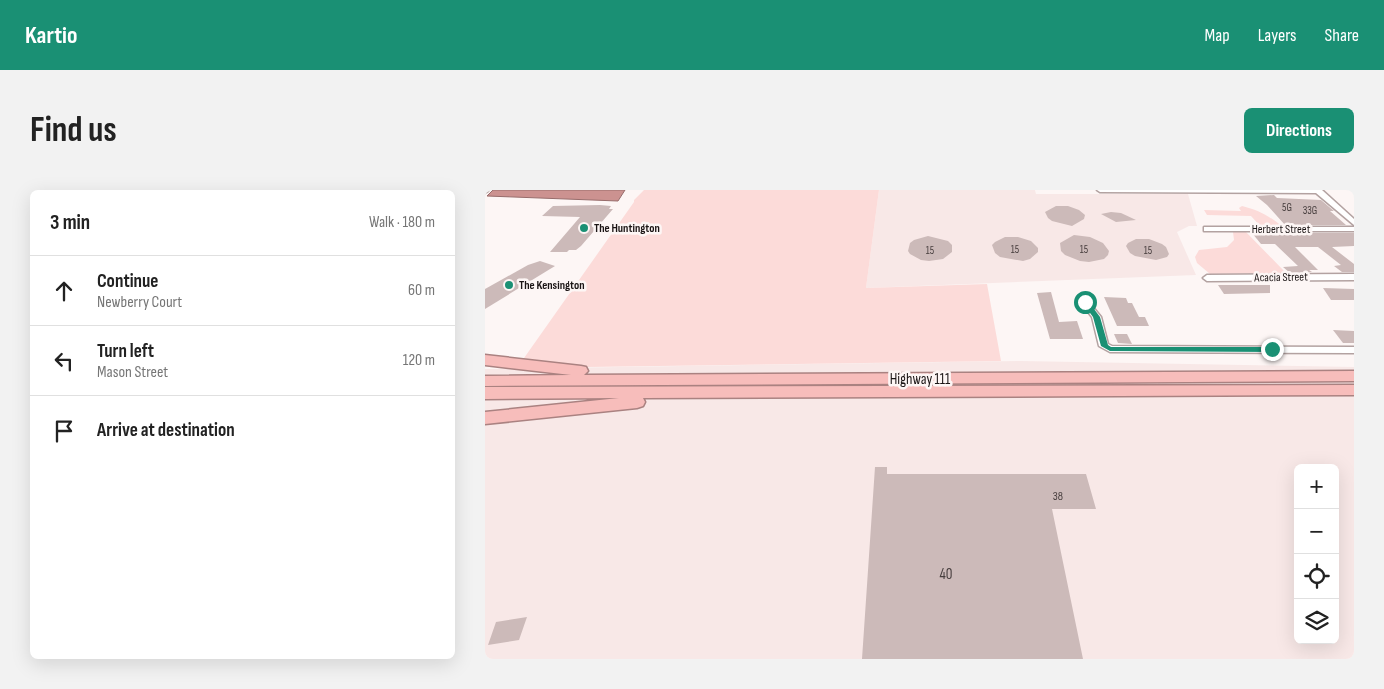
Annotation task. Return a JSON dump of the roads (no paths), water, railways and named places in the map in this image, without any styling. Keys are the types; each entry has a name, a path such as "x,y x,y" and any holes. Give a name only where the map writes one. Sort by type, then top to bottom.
{"highway":[{"path":"485,360 547,368 620,372 961,378"},
{"name":"Highway 111","path":"485,381 1354,376"},
{"name":"Highway 111","path":"485,393 1354,390"},
{"path":"485,418 621,403 775,395 815,396 839,391"}],"street":[{"path":"1100,190 1318,191 1354,223"},
{"name":"Herbert Street","path":"1207,229 1354,229"},
{"name":"Acacia Street","path":"1207,278 1354,277"},
{"path":"1085,302 1096,317 1104,346 1110,349 1354,350"}],"place":[{"name":"The Huntington","path":"584,228"},
{"name":"The Kensington","path":"509,285"}]}
